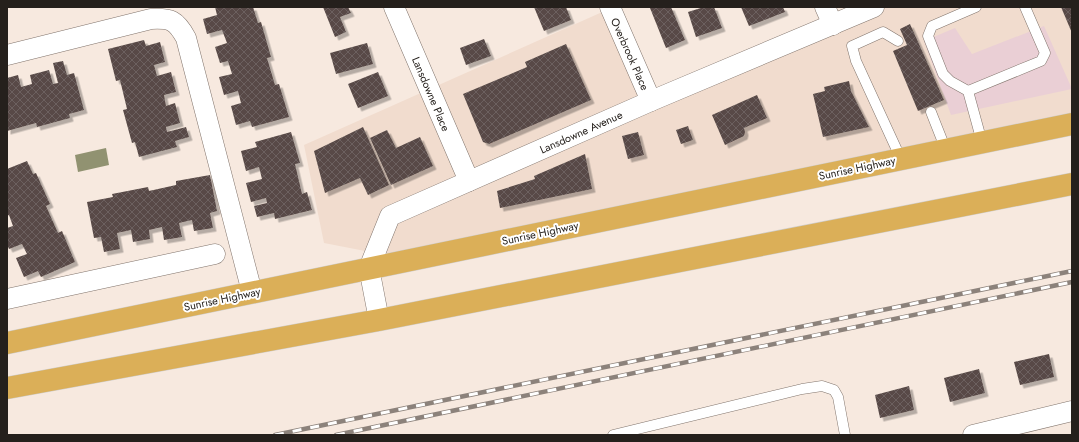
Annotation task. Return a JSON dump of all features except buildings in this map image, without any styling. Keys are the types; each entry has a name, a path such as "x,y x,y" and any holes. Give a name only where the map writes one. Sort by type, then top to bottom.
{"highway":[{"name":"Sunrise Highway","path":"7,343 1072,124"},
{"path":"7,388 379,320 1072,184"}],"street":[{"name":"Lansdowne Place","path":"394,7 469,181"},
{"name":"Overbrook Place","path":"610,7 651,101"},
{"path":"825,7 832,25"},
{"name":"Lansdowne Avenue","path":"369,268 390,216 651,101 874,7"},
{"path":"7,55 151,19 166,18 178,24 186,38 252,292"},
{"path":"7,315 9,307 7,298 215,254"},
{"path":"369,268 379,320"},
{"path":"973,435 1072,411"}],"lane":[{"path":"976,7 932,26 928,36 943,74 950,81 968,91 982,142"},
{"path":"968,91 1041,61 1045,53 1025,7"},
{"path":"898,42 883,32 852,46 856,61 901,159"},
{"path":"931,112 946,150"},
{"path":"613,435 802,389 822,386 834,390 838,397 845,435"}],"shaded area":[{"path":"866,7 1072,7 1072,120 396,257 324,243 304,145 609,9 648,100"},
{"path":"1044,26 1072,89 951,115 924,41 955,28 972,54"},
{"path":"106,148 109,165 78,172 75,155"}],"railway":[{"path":"275,435 1072,271"},
{"path":"336,435 1072,282"}]}
